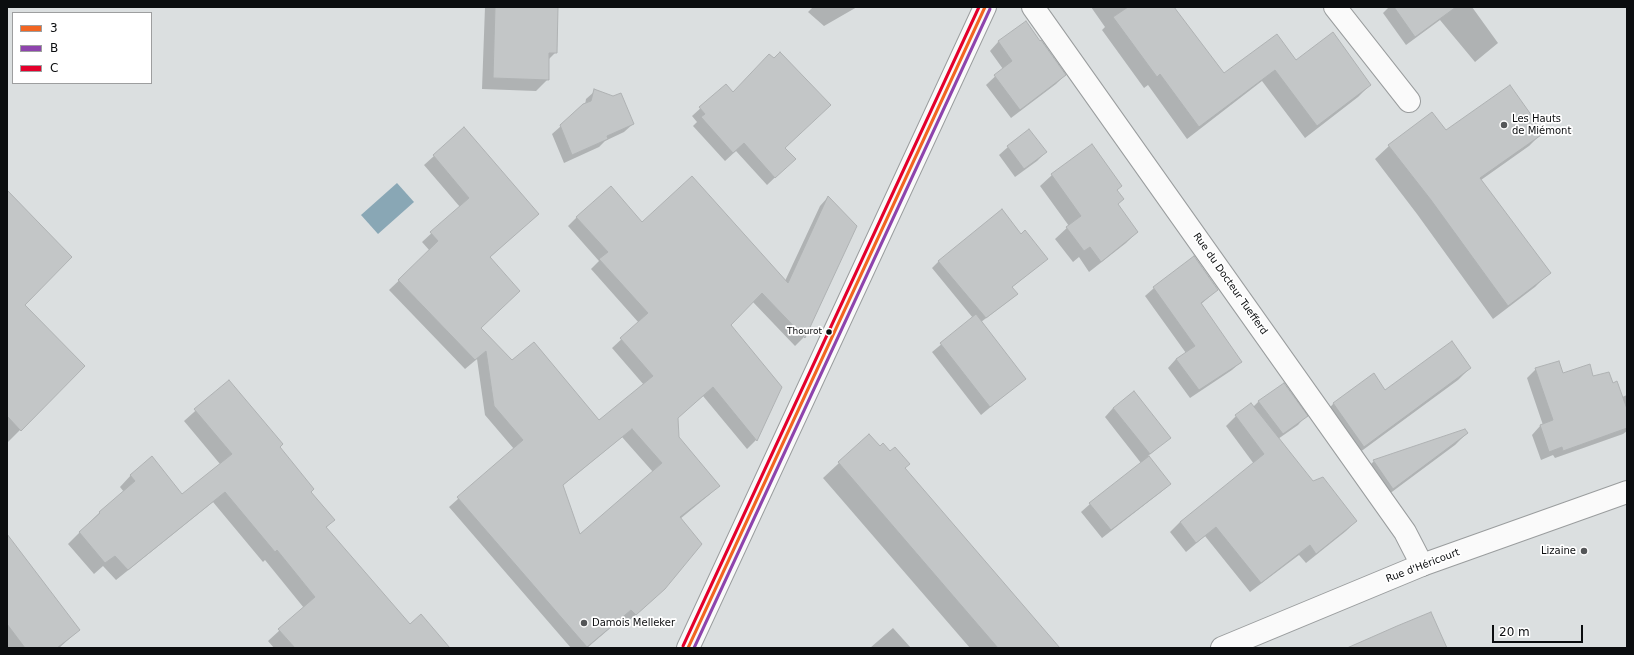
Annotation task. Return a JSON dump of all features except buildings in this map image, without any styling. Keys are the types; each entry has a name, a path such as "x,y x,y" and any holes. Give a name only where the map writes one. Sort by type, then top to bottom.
{"street":[{"path":"688,648 985,7"},
{"name":"Rue du Docteur Tuefferd","path":"1033,7 1405,532 1422,565"},
{"path":"1335,7 1409,101"},
{"name":"Rue d'Héricourt","path":"1222,648 1422,565 1627,492"}],"water":[{"path":"397,183 414,202 378,234 361,215"}],"transit line":[{"name":"C","path":"683,646 979,7"},
{"name":"3","path":"688,648 985,7"},
{"name":"B","path":"694,648 990,9"}],"place":[{"name":"Les Hauts de Miémont","path":"1504,125"},
{"name":"Thourot","path":"829,332"},
{"name":"Lizaine","path":"1584,551"},
{"name":"Damois Melleker","path":"584,623"}]}
